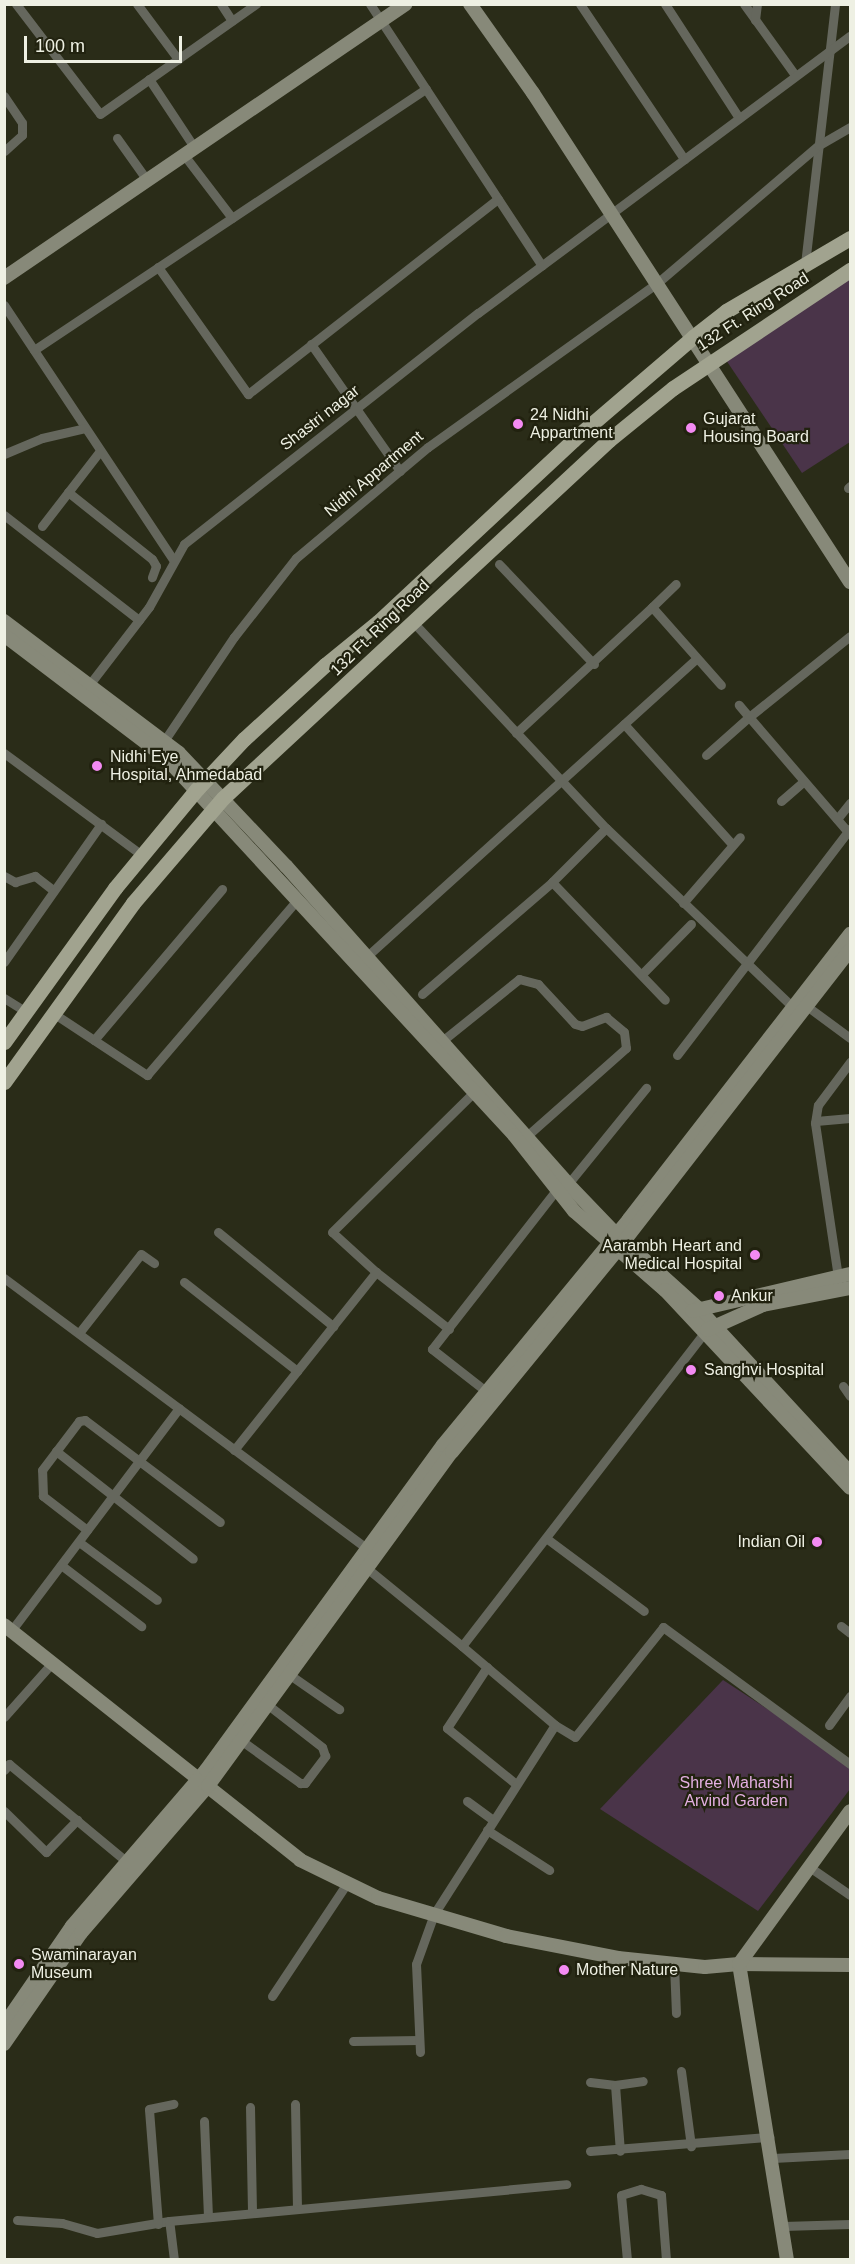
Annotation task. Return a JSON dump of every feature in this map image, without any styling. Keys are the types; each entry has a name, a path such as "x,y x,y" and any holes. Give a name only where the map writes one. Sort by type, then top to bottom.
{"main road":[{"name":"132 Ft. Ring Road","path":"4,1042 142,855 201,785 325,665 378,622 573,440 693,337 726,311 850,238"},
{"name":"132 Ft. Ring Road","path":"4,1082 133,903 218,802 609,440 707,364 850,270"}],"street":[{"path":"16,4 100,114 256,4"},
{"path":"137,4 178,59"},
{"path":"221,4 232,21"},
{"path":"370,4 542,266"},
{"path":"4,278 405,4"},
{"path":"470,4 693,337 707,364 845,564 850,582"},
{"path":"580,4 684,159"},
{"path":"664,4 739,118"},
{"path":"744,4 795,75"},
{"path":"755,20 757,4"},
{"path":"805,264 835,4"},
{"name":"Shastri nagar","path":"89,685 140,620 184,544 542,266 830,48 850,36"},
{"path":"149,80 189,151 232,218"},
{"path":"34,350 426,89"},
{"path":"4,96 22,123 22,135 4,151"},
{"name":"Nidhi Appartment","path":"164,741 234,638 296,558 400,471 553,355 656,284 819,145 850,127"},
{"path":"117,138 147,180"},
{"path":"158,267 248,394 498,199"},
{"path":"4,305 174,561"},
{"path":"311,344 400,471"},
{"path":"4,454 42,438 85,428"},
{"path":"42,526 100,451"},
{"path":"68,492 152,559 156,566 152,577"},
{"path":"4,515 140,620"},
{"path":"499,564 594,664"},
{"path":"516,733 594,664 676,584"},
{"path":"652,607 721,685"},
{"path":"4,621 164,741 201,785 528,1135 563,1187"},
{"path":"412,621 606,828 747,966 801,1010 850,1038"},
{"path":"4,635 201,785"},
{"path":"706,755 748,717 850,636"},
{"path":"365,958 696,659"},
{"path":"677,1055 849,830 738,705"},
{"path":"624,724 736,840 683,903"},
{"path":"4,753 142,855"},
{"path":"781,801 804,781"},
{"path":"218,802 298,899 563,1187 617,1242 692,1311 850,1473"},
{"path":"837,819 850,803"},
{"path":"4,962 101,824"},
{"path":"422,994 552,882 606,828"},
{"path":"4,876 15,882 35,876 54,890"},
{"path":"552,882 642,974 664,1000"},
{"path":"94,1040 222,889"},
{"path":"53,1013 147,1075 298,899"},
{"path":"642,974 691,924"},
{"path":"801,1010 850,934"},
{"path":"372,1552 850,950"},
{"path":"442,1041 519,980 538,984 575,1024 582,1026 606,1017 624,1032 626,1048 528,1135"},
{"path":"4,998 26,1012"},
{"path":"692,1311 844,1275 816,1121 818,1104 850,1062"},
{"path":"487,1392 432,1348 646,1088"},
{"path":"449,1329 376,1272 332,1232 474,1092"},
{"path":"816,1121 850,1118"},
{"path":"218,1232 333,1326"},
{"path":"4,2025 72,1926 127,1862 242,1741 290,1675 372,1552 487,1392 617,1242"},
{"path":"79,1333 141,1254 154,1263"},
{"path":"234,1450 376,1272"},
{"path":"4,1278 372,1552"},
{"path":"184,1282 297,1371"},
{"path":"462,1646 709,1329 763,1305 850,1288"},
{"path":"709,1329 850,1488"},
{"path":"843,1386 850,1396"},
{"path":"179,1408 79,1542 8,1628 51,1664 300,1860 378,1898 506,1936 618,1958 705,1967 738,1964 850,1965"},
{"path":"87,1530 44,1496 42,1470 79,1421 85,1420 220,1522"},
{"path":"56,1451 193,1559"},
{"path":"546,1538 644,1611"},
{"path":"79,1542 157,1600"},
{"path":"61,1565 141,1626"},
{"path":"363,1566 555,1725 575,1737 663,1627 850,1764"},
{"path":"4,2044 81,1933 203,1783 363,1566"},
{"path":"841,1626 850,1633"},
{"path":"4,1717 51,1664"},
{"path":"487,1667 447,1728 516,1784"},
{"path":"290,1675 339,1709"},
{"path":"829,1725 850,1696"},
{"path":"242,1741 300,1783 305,1782 325,1756 322,1747 268,1705"},
{"path":"420,2052 416,1964 434,1914 555,1725"},
{"path":"4,1770 9,1764 127,1862"},
{"path":"467,1801 494,1820"},
{"path":"4,1811 46,1852 77,1820"},
{"path":"788,2259 773,2158 738,1964 850,1811"},
{"path":"487,1830 549,1870"},
{"path":"808,1866 850,1895"},
{"path":"272,1996 347,1883"},
{"path":"674,1964 676,2013"},
{"path":"353,2040 419,2040"},
{"path":"681,2071 691,2146"},
{"path":"590,2082 615,2085 642,2081"},
{"path":"615,2085 620,2151"},
{"path":"158,2224 149,2109 173,2104"},
{"path":"295,2104 297,2209"},
{"path":"250,2107 252,2213"},
{"path":"204,2121 208,2217"},
{"path":"590,2151 691,2146 769,2137"},
{"path":"773,2158 850,2154"},
{"path":"17,2220 62,2223 97,2233 169,2221 566,2184"},
{"path":"627,2259 621,2196 641,2189 661,2195 666,2259"},
{"path":"169,2221 174,2259"},
{"path":"783,2226 850,2224"}],"green space":[{"path":"850,277 850,442 802,473 726,360"},
{"name":"Shree Maharshi Arvind Garden","path":"723,1680 850,1763 850,1789 758,1911 600,1809"}],"place":[{"name":"24 Nidhi Appartment","path":"518,424"},
{"name":"Gujarat Housing Board","path":"691,428"},
{"name":"Nidhi Eye Hospital, Ahmedabad","path":"97,766"},
{"name":"Aarambh Heart and Medical Hospital","path":"755,1255"},
{"name":"Ankur","path":"719,1296"},
{"name":"Sanghvi Hospital","path":"691,1370"},
{"name":"Indian Oil","path":"817,1542"},
{"name":"Swaminarayan Museum","path":"19,1964"},
{"name":"Mother Nature","path":"564,1970"}]}
